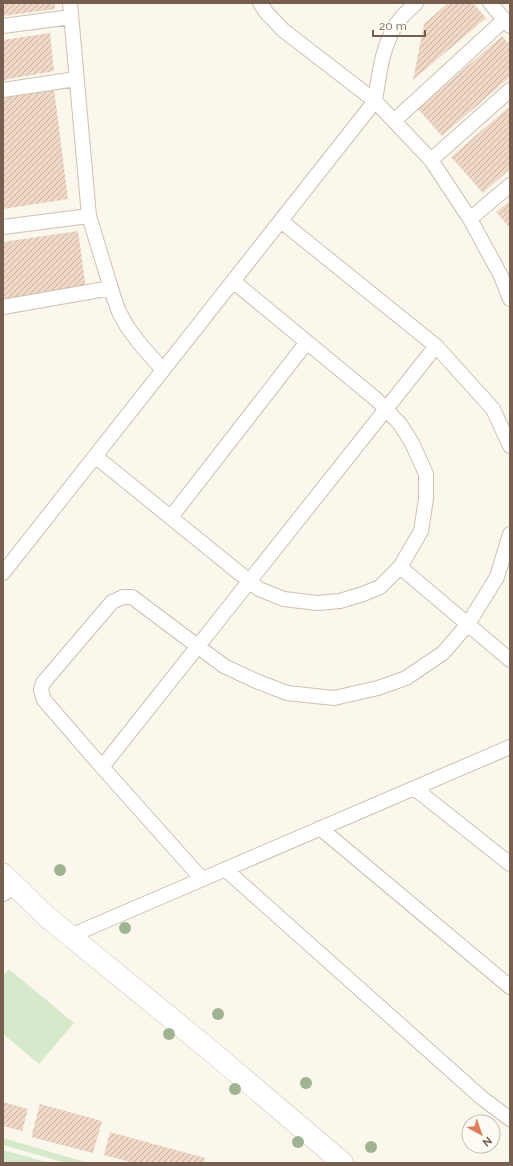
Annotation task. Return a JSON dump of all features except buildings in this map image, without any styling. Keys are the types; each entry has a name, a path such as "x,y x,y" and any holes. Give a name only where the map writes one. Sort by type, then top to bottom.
{"main road":[{"path":"7,885 212,1051 343,1163"}],"street":[{"path":"260,3 283,30 375,100 431,160 506,272 510,299"},
{"path":"3,573 375,100 381,63 391,35 400,19 416,3"},
{"path":"395,120 507,23 490,3"},
{"path":"3,26 70,10 89,216 119,312 128,328 140,344 163,370"},
{"path":"3,90 76,78"},
{"path":"431,160 510,90"},
{"path":"470,219 510,185"},
{"path":"3,227 89,216"},
{"path":"281,221 436,346 493,409 510,446"},
{"path":"95,456 259,589 284,599 317,603 340,601 380,587 400,567 420,531 426,499 426,474 412,443 400,424 378,400 233,281"},
{"path":"3,307 111,288"},
{"path":"171,517 307,342"},
{"path":"102,768 436,346"},
{"path":"202,879 102,768 44,700 41,690 43,683 112,602 122,597 132,597 224,666 256,681 287,693 334,698 378,688 406,678 443,653 468,624 496,577 510,534"},
{"path":"400,567 510,660"},
{"path":"70,936 510,747"},
{"path":"414,788 510,864"},
{"path":"320,828 510,987"},
{"path":"225,870 482,1098 510,1119"}],"green space":[{"path":"9,969 74,1023 39,1064 3,1034 3,976"},
{"path":"3,1138 89,1163 66,1163 3,1145"},
{"path":"3,1150 50,1163 3,1163"}]}
